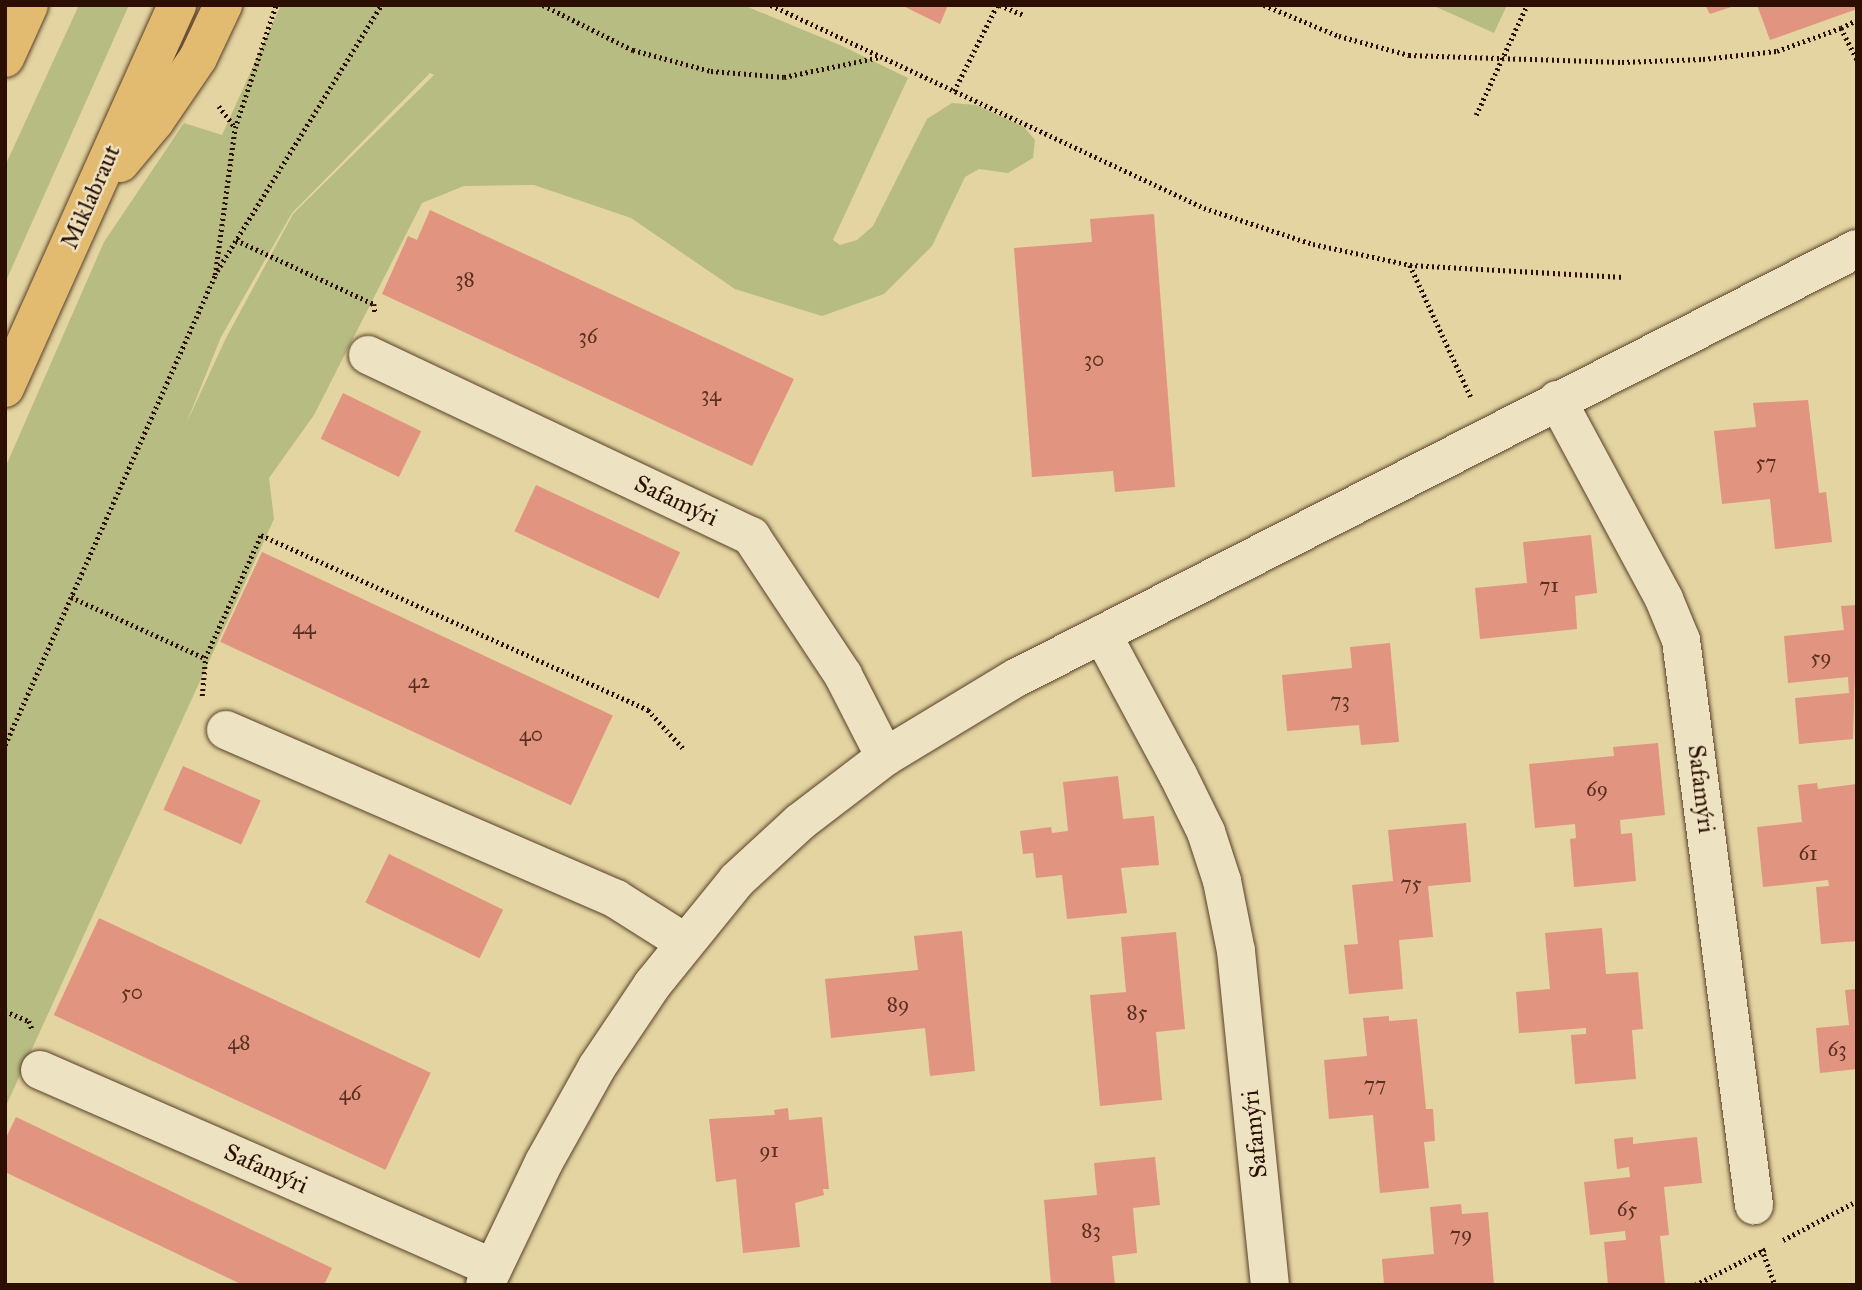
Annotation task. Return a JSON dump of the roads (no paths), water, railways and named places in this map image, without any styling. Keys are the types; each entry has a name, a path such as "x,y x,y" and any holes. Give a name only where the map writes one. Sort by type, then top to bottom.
{"highway":[{"path":"5,58 29,5"},
{"name":"Miklabraut","path":"5,388 177,5"},
{"path":"91,197 155,121 198,58 223,5"}],"street":[{"name":"Safamýri","path":"40,1070 489,1276 597,1067 684,942 764,855 885,757 948,716 1102,634 1857,249"},
{"name":"Safamýri","path":"377,359 751,536 843,675 885,757"},
{"name":"Safamýri","path":"1557,400 1664,599 1681,640 1754,1205"},
{"name":"Safamýri","path":"1102,634 1184,786 1206,832 1222,881 1236,951 1270,1285"},
{"path":"226,730 616,899 684,942"}]}
